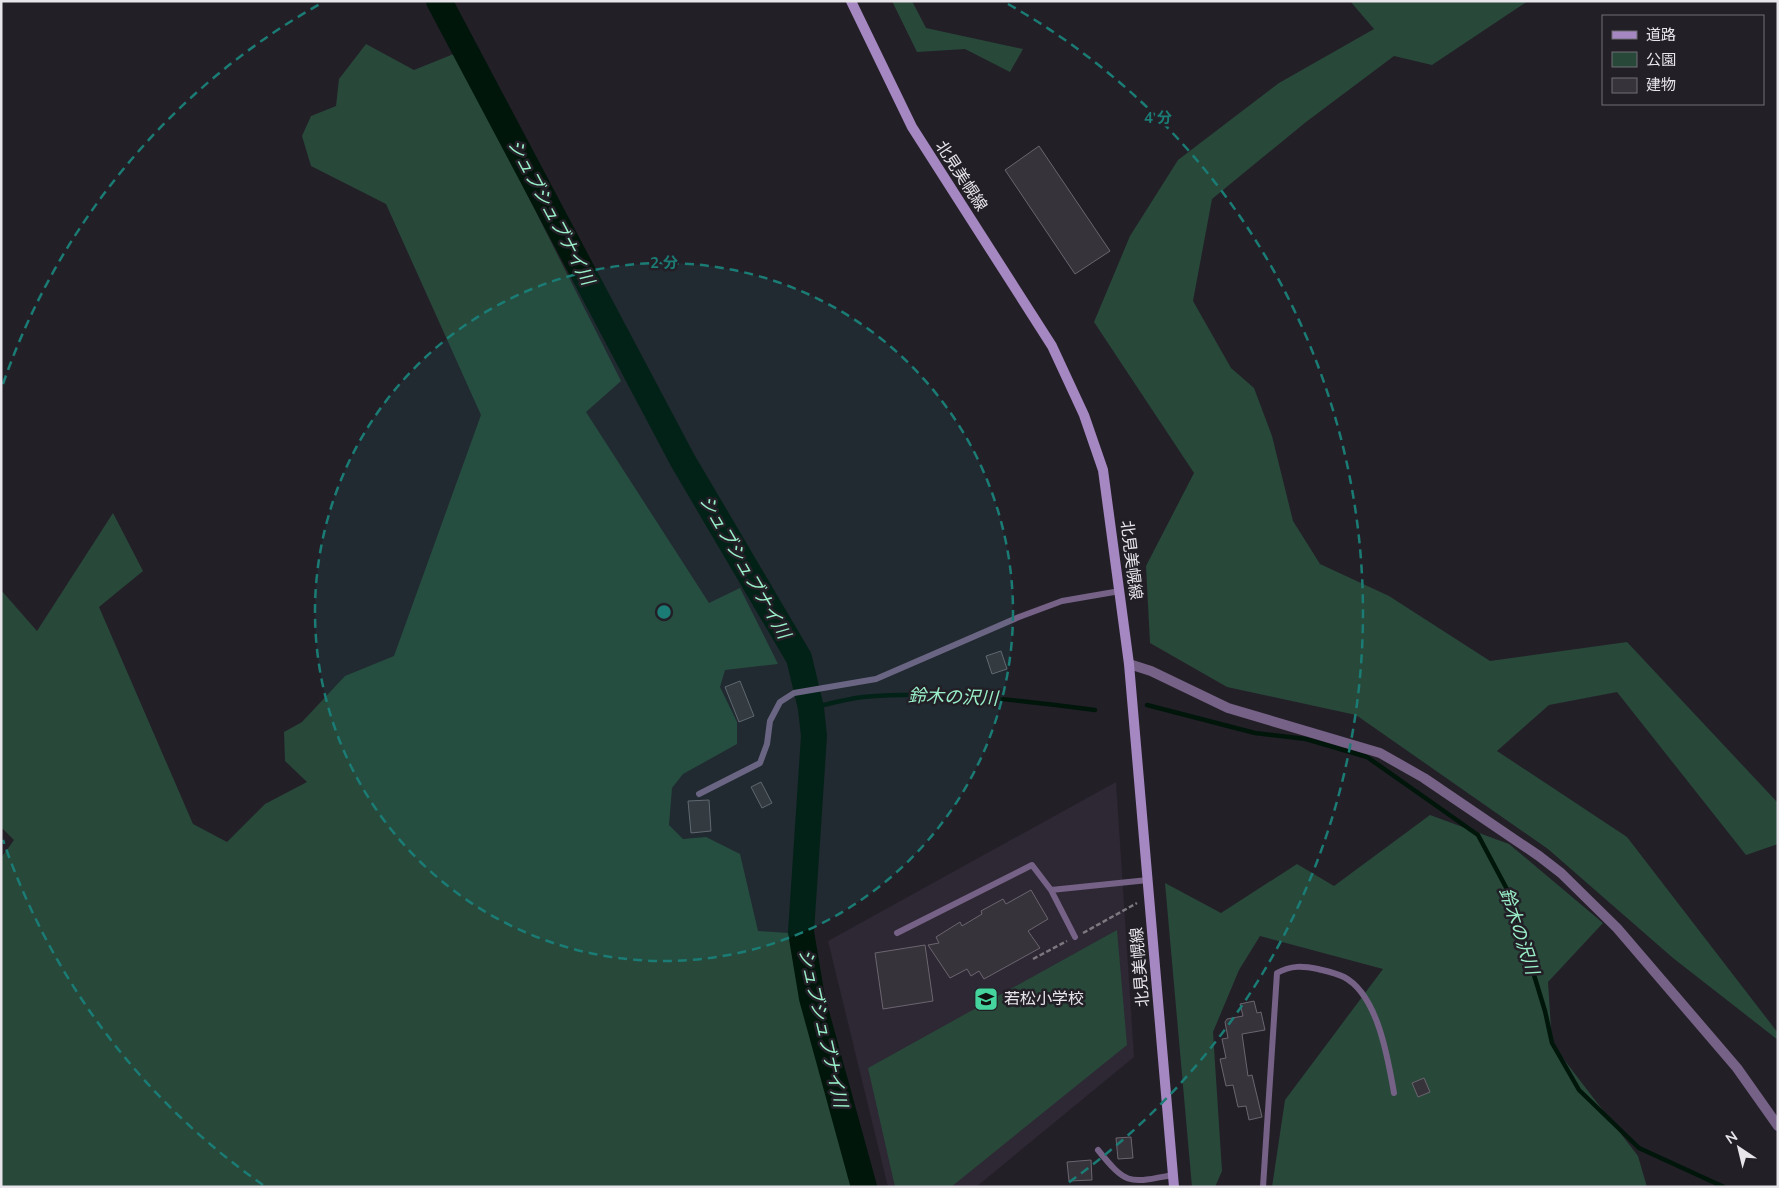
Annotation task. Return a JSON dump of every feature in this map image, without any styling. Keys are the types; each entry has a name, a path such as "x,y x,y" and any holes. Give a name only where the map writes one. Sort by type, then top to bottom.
{"main road":[{"name":"北見美幌線","path":"851,1 912,127 1052,346 1084,415 1103,470 1129,664 1174,1187"}],"street":[{"path":"1129,664 1151,671 1228,708 1380,752 1417,773 1539,856 1561,873 1617,928 1737,1068 1778,1126"}],"lane":[{"path":"699,794 760,764 767,744 770,721 780,702 794,693 876,678 1018,617 1062,601 1120,591"},
{"path":"897,933 1032,865 1051,890 1075,937"},
{"path":"1051,890 1148,880"},
{"path":"1263,1187 1277,973 1288,967 1304,966 1343,977 1355,985 1376,1020 1386,1049 1394,1093"},
{"path":"1098,1150 1120,1176 1128,1180 1173,1174"}],"path":[{"path":"1033,959 1149,896"}],"shaded area":[{"name":"若松小学校","path":"1116,782 1134,1057 976,1187 888,1187 828,941"}],"green space":[{"path":"892,1 912,1 926,28 1023,49 1010,72 965,49 917,52"},
{"path":"1350,1 1528,1 1432,65 1394,56 1306,122 1212,199 1193,301 1231,368 1254,388 1272,436 1293,521 1320,564 1389,596 1490,661 1627,642 1778,803 1778,844 1746,855 1617,692 1549,705 1497,751 1627,837 1778,1033 1778,1040 1673,958 1548,849 1356,715 1227,687 1150,643 1146,566 1194,473 1094,322 1130,236 1178,160 1279,83 1374,29"},
{"path":"366,44 414,70 456,53 621,381 586,412 709,603 740,588 778,664 725,670 720,687 737,722 737,744 683,774 672,788 669,825 683,839 706,837 740,854 758,931 789,933 814,965 874,1187 1,1187 1,858 14,840 1,827 1,590 37,631 113,513 143,571 99,607 193,824 227,842 265,804 307,782 285,761 284,732 302,722 345,676 394,656 481,415 386,204 311,166 302,136 311,116 336,106 339,79"},
{"path":"1430,815 1509,844 1603,923 1548,982 1552,1044 1638,1156 1647,1187 1272,1187 1285,1100 1383,969 1260,936 1239,970 1213,1032 1222,1171 1215,1187 1192,1187 1165,883 1221,913 1297,864 1334,886"},
{"path":"1117,930 1127,1045 951,1187 895,1187 868,1068"}],"building":[{"path":"1039,146 1110,251 1075,274 1005,170"},
{"path":"1001,651 1007,669 992,674 986,656"},
{"path":"740,681 754,716 739,722 725,687"},
{"path":"761,782 772,803 762,808 751,787"},
{"path":"709,800 711,831 691,833 688,801"},
{"path":"1031,890 1048,919 1028,931 1040,948 984,979 979,971 971,976 967,969 950,978 928,945 939,943 936,937 960,922 962,926 982,914 981,911 1003,899 1006,904"},
{"path":"925,945 933,1001 883,1009 875,953"},
{"path":"1254,1001 1257,1013 1261,1012 1265,1030 1242,1034 1248,1076 1252,1075 1262,1117 1249,1120 1246,1106 1238,1107 1233,1085 1226,1086 1220,1059 1226,1058 1222,1039 1228,1038 1225,1022 1227,1019 1243,1016 1240,1004"},
{"path":"1424,1078 1430,1092 1418,1097 1412,1083"},
{"path":"1131,1137 1133,1158 1118,1159 1116,1138"},
{"path":"1091,1160 1092,1180 1069,1181 1067,1162"}],"waterway":[{"name":"シュブシュブナイ川","path":"439,1 683,461 799,658 811,708 814,736 801,932 812,998 864,1187"},
{"name":"鈴木の沢川","path":"811,708 863,697 951,695 1095,710"},
{"name":"鈴木の沢川","path":"1147,705 1255,733 1306,739 1367,757 1478,835 1509,893 1545,1011 1552,1043 1579,1090 1639,1148 1724,1187"}],"place":[{"name":"若松小学校","path":"986,999"}]}
